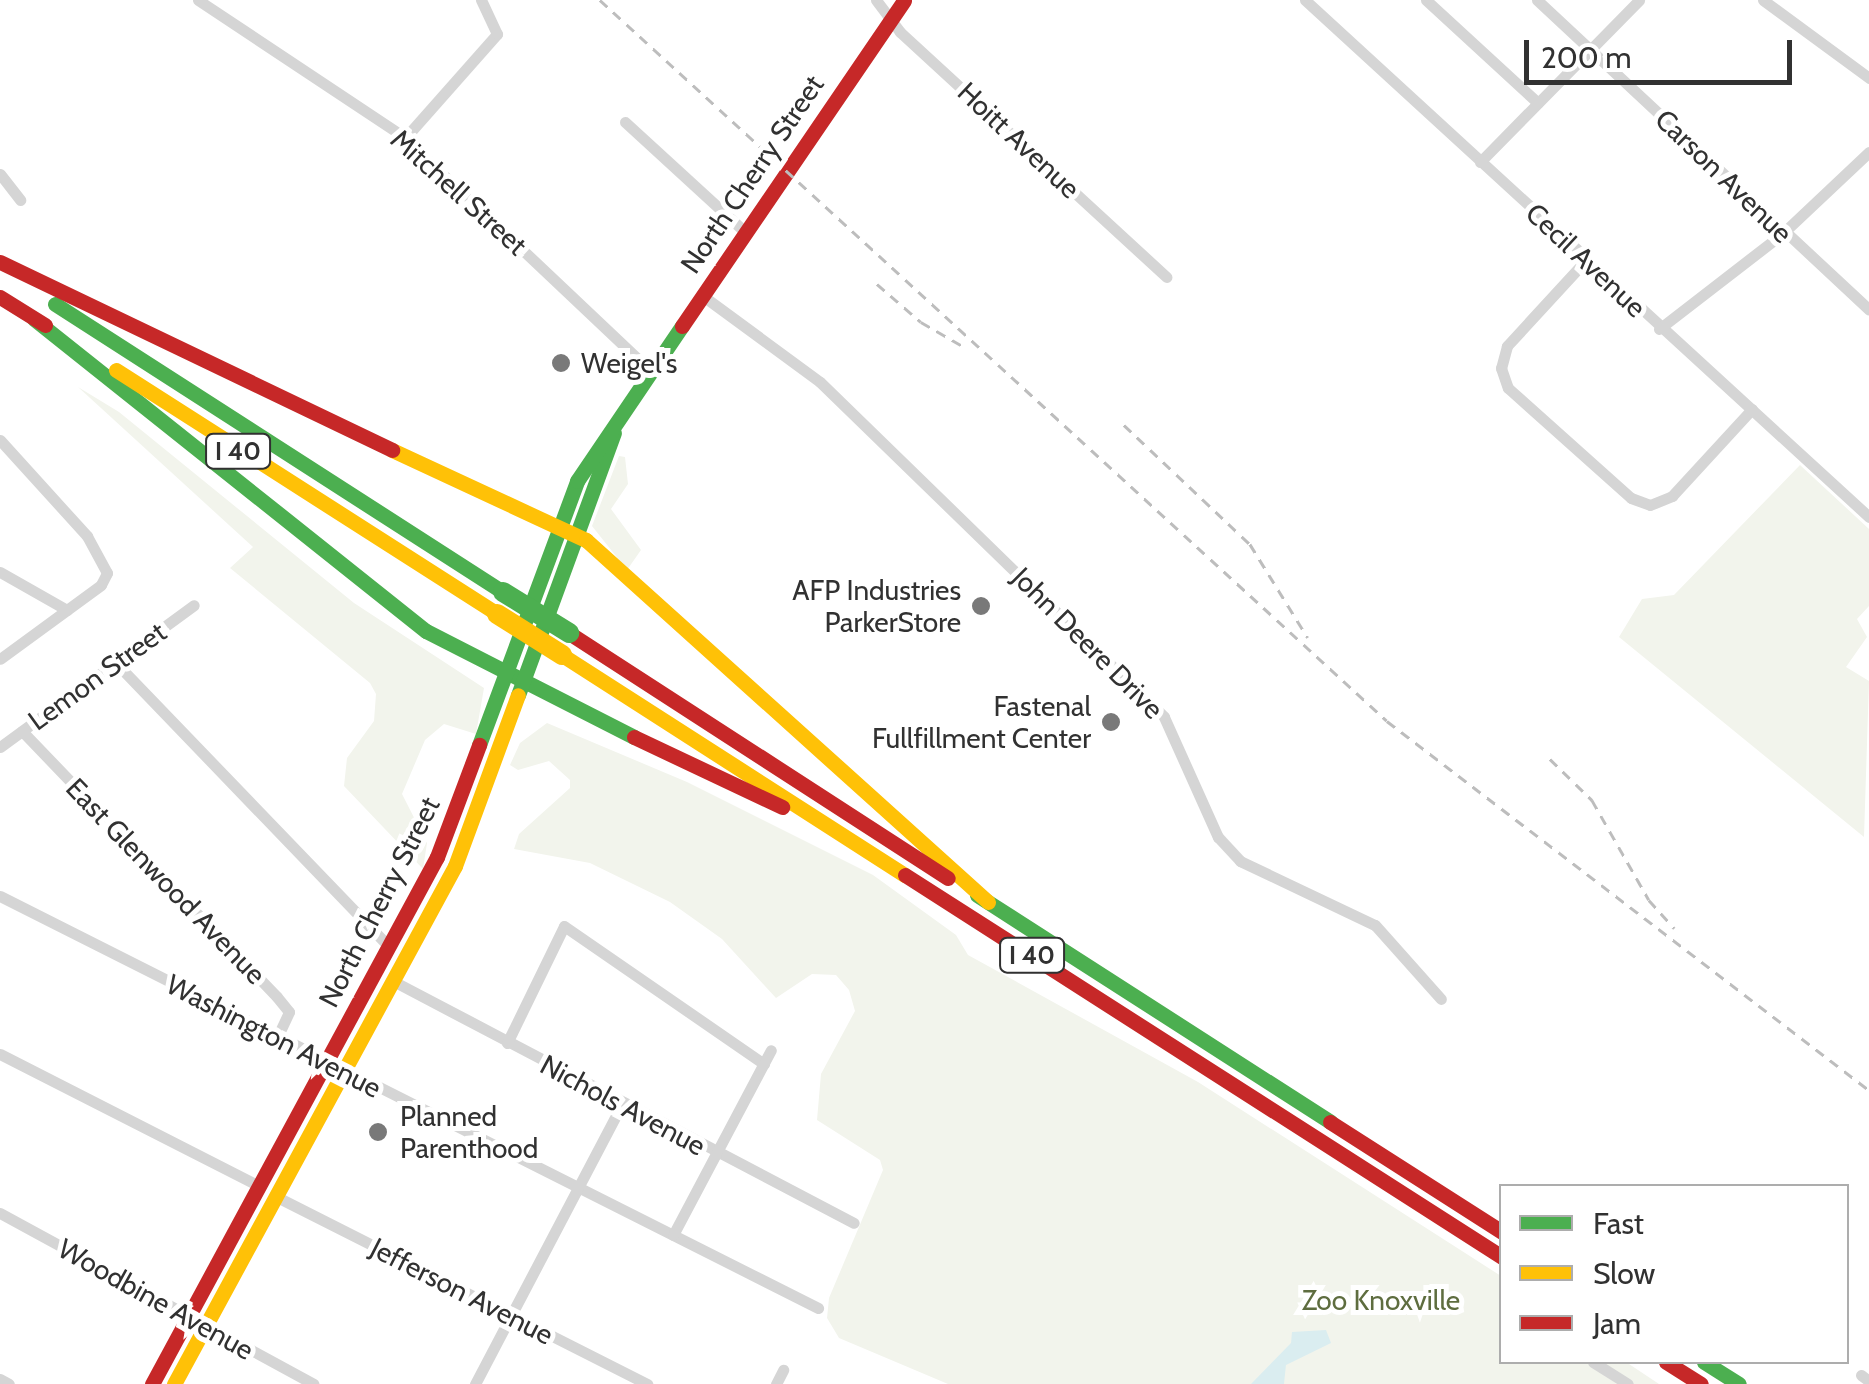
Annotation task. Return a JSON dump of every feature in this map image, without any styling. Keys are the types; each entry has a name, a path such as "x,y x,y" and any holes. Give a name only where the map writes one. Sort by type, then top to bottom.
{"main road":[{"name":"North Cherry Street","path":"336,1067 395,982 468,836 514,680 588,461 614,430 904,0"},
{"path":"0,266 565,529 988,902"},
{"name":"I 40","path":"0,266 1499,1230"},
{"name":"I 40","path":"0,297 1499,1255"},
{"path":"34,319 327,558 426,631 514,680 849,838"},
{"name":"North Cherry Street","path":"174,1384 198,1322 336,1067 389,947 456,815 514,680"},
{"name":"North Cherry Street","path":"152,1384 198,1322"},
{"path":"1669,1364 1701,1384"},
{"path":"1707,1364 1739,1384"}],"street":[{"name":"Mitchell Street","path":"198,0 405,138 652,372"},
{"path":"405,138 497,34 481,0"},
{"name":"Hoitt Avenue","path":"876,0 890,20 1166,277"},
{"name":"Cecil Avenue","path":"1305,0 1869,518"},
{"path":"1426,0 1538,103"},
{"name":"Carson Avenue","path":"1537,0 1869,310"},
{"path":"1480,162 1639,0"},
{"path":"1763,0 1869,78"},
{"path":"624,122 744,232"},
{"path":"1660,329 1783,233 1869,152"},
{"path":"0,174 20,200"},
{"path":"1586,260 1506,346 1501,368 1508,388 1630,498 1650,506 1672,496 1752,410"},
{"name":"John Deere Drive","path":"703,296 820,382 1164,717 1218,837 1240,861 1375,924 1441,999"},
{"path":"0,440 105,559 101,585 0,659"},
{"path":"0,572 67,610"},
{"name":"Lemon Street","path":"8,737 194,605"},
{"path":"116,663 389,947"},
{"name":"East Glenwood Avenue","path":"8,737 289,1012 277,1038"},
{"name":"Washington Avenue","path":"0,896 818,1308"},
{"path":"508,1043 564,926 764,1064"},
{"name":"Nichols Avenue","path":"395,982 716,1154 854,1223"},
{"path":"673,1235 771,1050"},
{"name":"Jefferson Avenue","path":"0,1054 648,1384"},
{"path":"475,1384 622,1104"},
{"name":"Woodbine Avenue","path":"0,1213 313,1384"},
{"path":"1596,1364 1628,1384"},
{"path":"776,1384 783,1370"},
{"path":"0,1379 9,1384"}],"green space":[{"path":"78,387 119,412 354,603 484,688 476,734 444,724 425,740 402,794 427,843 423,869 344,786 347,758 374,721 376,694 370,683 230,568 253,547"},
{"path":"619,456 625,457 628,484 611,509 641,550 627,570 592,526"},
{"path":"1800,465 1869,529 1869,606 1857,619 1867,637 1846,667 1869,681 1864,837 1619,637 1642,599 1674,595"},
{"name":"Zoo Knoxville","path":"547,723 687,782 873,875 956,935 968,955 1198,1082 1499,1275 1499,1364 1629,1364 1659,1384 948,1384 839,1338 827,1318 829,1298 883,1170 880,1160 817,1120 821,1074 855,1011 849,990 836,975 812,974 776,998 722,939 670,902 590,863 514,849 519,834 570,788 570,780 549,761 518,770 510,765 520,743"}],"shaded area":[{"path":"1326,1330 1331,1343 1286,1365 1284,1384 1251,1384 1291,1343 1292,1332"}],"railway":[{"path":"600,0 1387,721 1869,1090"},
{"path":"877,284 921,322 966,348"},
{"path":"1124,425 1250,544 1308,638"},
{"path":"1550,759 1592,800 1649,900 1674,928"}],"traffic: fast":[{"path":"55,304 503,592"},
{"path":"34,319 426,631 634,737"},
{"path":"479,745 577,481 682,326"},
{"path":"518,695 614,433"},
{"path":"503,592 569,633"},
{"path":"977,895 1330,1122"},
{"path":"1707,1364 1739,1384"}],"traffic: slow":[{"path":"116,370 497,614"},
{"path":"392,450 586,540 988,902"},
{"path":"497,614 562,655"},
{"path":"562,655 905,875"},
{"path":"174,1384 455,866 518,695"}],"traffic: jam":[{"path":"682,326 904,0"},
{"path":"0,262 392,450"},
{"path":"0,297 45,325"},
{"path":"569,633 948,878"},
{"path":"634,737 782,807"},
{"path":"152,1384 437,857 479,745"},
{"path":"905,875 1499,1255"},
{"path":"1330,1122 1499,1230"},
{"path":"1669,1364 1701,1384"}],"place":[{"name":"Weigel's","path":"561,363"},
{"name":"AFP Industries ParkerStore","path":"981,606"},
{"name":"Fastenal Fullfillment Center","path":"1111,722"},
{"name":"Planned Parenthood","path":"378,1132"}]}
